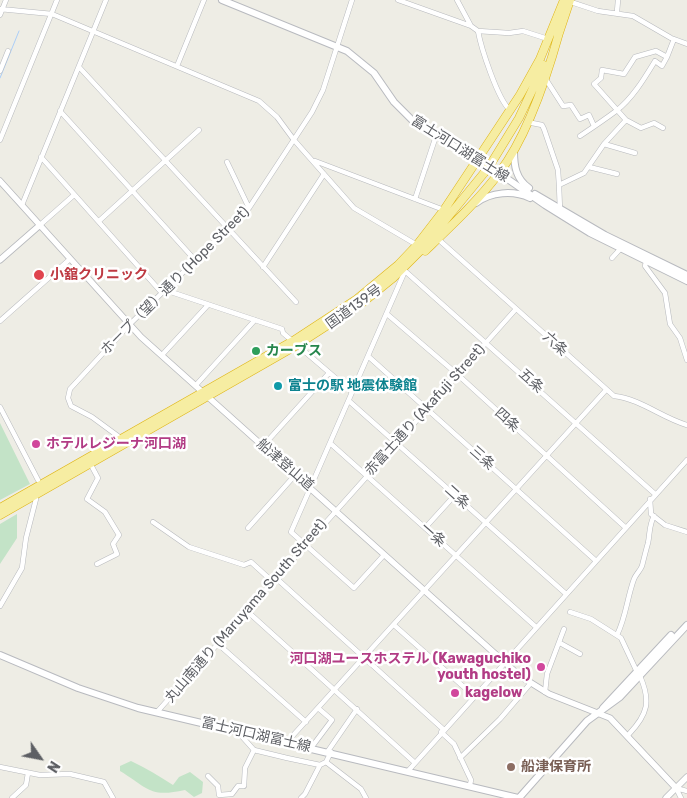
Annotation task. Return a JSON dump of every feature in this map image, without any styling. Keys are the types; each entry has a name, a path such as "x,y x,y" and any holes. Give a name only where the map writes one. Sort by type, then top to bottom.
{"highway":[{"name":"国道139号","path":"0,515 362,303 393,278 420,251 492,162 519,118 559,33 567,0"},
{"name":"国道139号","path":"295,343 357,299 418,245 478,162 510,110 528,80 567,0"},
{"path":"393,278 405,271 438,239 499,173 514,150 527,122 559,33"},
{"name":"国道139号","path":"0,508 122,439 205,395"}],"main road":[{"name":"富士河口湖富士線","path":"222,0 336,46 366,65 405,114 436,136 622,247 687,274"},
{"path":"514,150 514,164 517,176 525,186 546,203"},
{"path":"467,208 482,198 510,193 528,196 546,203"},
{"name":"富士河口湖富士線","path":"647,258 687,281"},
{"name":"富士河口湖富士線","path":"639,674 687,618"},
{"name":"富士河口湖富士線","path":"0,655 98,695 157,712 470,785 518,798 587,722 599,713 687,625"}],"street":[{"path":"0,16 1,9 6,0"},
{"path":"0,140 58,0"},
{"path":"22,205 106,0"},
{"path":"177,66 204,0"},
{"name":"ホープ（望）通り (Hope Street)","path":"122,439 92,417 72,406 68,398 70,389 129,325 249,208 294,140 323,90 352,0"},
{"path":"398,0 471,26 478,31 509,33 523,31 548,39"},
{"path":"457,0 471,26"},
{"path":"567,0 598,10 633,16 674,39 687,44"},
{"path":"617,12 618,0"},
{"path":"1,9 52,14 259,101 277,117 294,140 354,208 418,245"},
{"path":"478,31 482,54 492,74 501,100 510,110"},
{"path":"580,136 600,120 616,111 637,89 655,62 662,66 674,39"},
{"path":"663,128 654,123 641,128 626,120 594,84 601,78 602,70 624,74 635,57 656,51 667,57"},
{"path":"0,71 8,52"},
{"path":"78,67 296,302"},
{"path":"544,77 562,106 572,105 580,118 589,115 594,126"},
{"path":"60,111 195,260"},
{"path":"559,185 584,173 604,144 626,120"},
{"path":"527,122 542,125 544,129 558,170 559,211"},
{"path":"99,221 199,130"},
{"path":"415,198 436,136"},
{"path":"604,144 635,153"},
{"path":"42,157 74,195 163,292 282,329 295,343 352,392"},
{"path":"313,161 444,210"},
{"path":"227,162 249,208"},
{"path":"588,167 617,174"},
{"path":"263,267 324,174"},
{"name":"船津登山道","path":"0,181 129,325 205,395 530,684 610,718 676,788"},
{"path":"0,260 74,195"},
{"name":"六条","path":"438,239 614,396 632,400 670,420 687,425"},
{"path":"612,258 622,247"},
{"path":"647,258 646,268 665,292 670,324 680,338 687,360"},
{"path":"0,321 70,259"},
{"path":"384,555 354,588 291,532 405,271"},
{"name":"五条","path":"405,271 655,494"},
{"path":"162,355 208,305"},
{"name":"赤富士通り (Akafuji Street)","path":"335,511 516,309"},
{"name":"四条","path":"387,314 457,374 626,528"},
{"path":"196,385 255,320"},
{"name":"三条","path":"369,357 595,560"},
{"path":"263,446 329,373"},
{"path":"287,742 606,390"},
{"name":"二条","path":"349,401 565,593"},
{"path":"0,408 38,480"},
{"name":"一条","path":"330,443 536,627"},
{"path":"90,464 98,478 87,498 105,512 119,535 113,544 117,554 97,564"},
{"path":"408,771 650,499 686,464"},
{"path":"248,528 296,474"},
{"path":"425,528 455,494"},
{"path":"0,606 22,568 26,538 36,499"},
{"path":"650,499 651,514 665,525 687,532"},
{"name":"丸山南通り (Maruyama South Street)","path":"157,712 335,511"},
{"path":"617,635 623,622 624,612 635,577 641,567 648,541 650,524 654,516"},
{"path":"153,522 189,547 244,565 251,562 274,580 365,657 442,731 454,744 471,780 470,785"},
{"path":"247,611 358,709 414,762"},
{"path":"570,612 591,619 598,626 617,635 623,641 639,674 646,690 646,708 638,724 629,734"},
{"path":"394,625 474,696"},
{"path":"545,692 547,674 564,629"},
{"path":"560,643 580,654"},
{"path":"218,644 306,722"},
{"path":"460,758 500,719 530,684"},
{"path":"311,748 332,720 318,708"},
{"path":"301,798 320,765 326,762 329,752 358,709"},
{"path":"236,731 254,750 320,765"},
{"path":"208,776 218,786 219,796 232,794 238,786 244,786 245,768 254,750"},
{"path":"326,762 361,789 366,798"},
{"path":"0,767 28,773 70,774 104,782 113,798"},
{"path":"12,798 26,785 28,773"},
{"path":"666,798 687,778"},
{"path":"676,788 687,791"},
{"path":"676,788 681,798"}],"green space":[{"path":"0,423 30,484 0,500"},
{"path":"17,514 17,538 0,564 0,524"},
{"path":"131,761 173,785 179,777 190,772 203,782 202,793 194,797 185,790 164,793 143,787 120,771 120,766"}],"waterway":[{"path":"0,78 19,31"}],"place":[{"name":"小舘クリニック","path":"39,275"},
{"name":"カーブス","path":"256,351"},
{"name":"富士の駅 地震体験館","path":"278,386"},
{"name":"ホテルレジーナ河口湖","path":"36,444"},
{"name":"河口湖ユースホステル (Kawaguchiko youth hostel)","path":"541,667"},
{"name":"kagelow","path":"455,693"},
{"name":"船津保育所","path":"511,767"}]}
